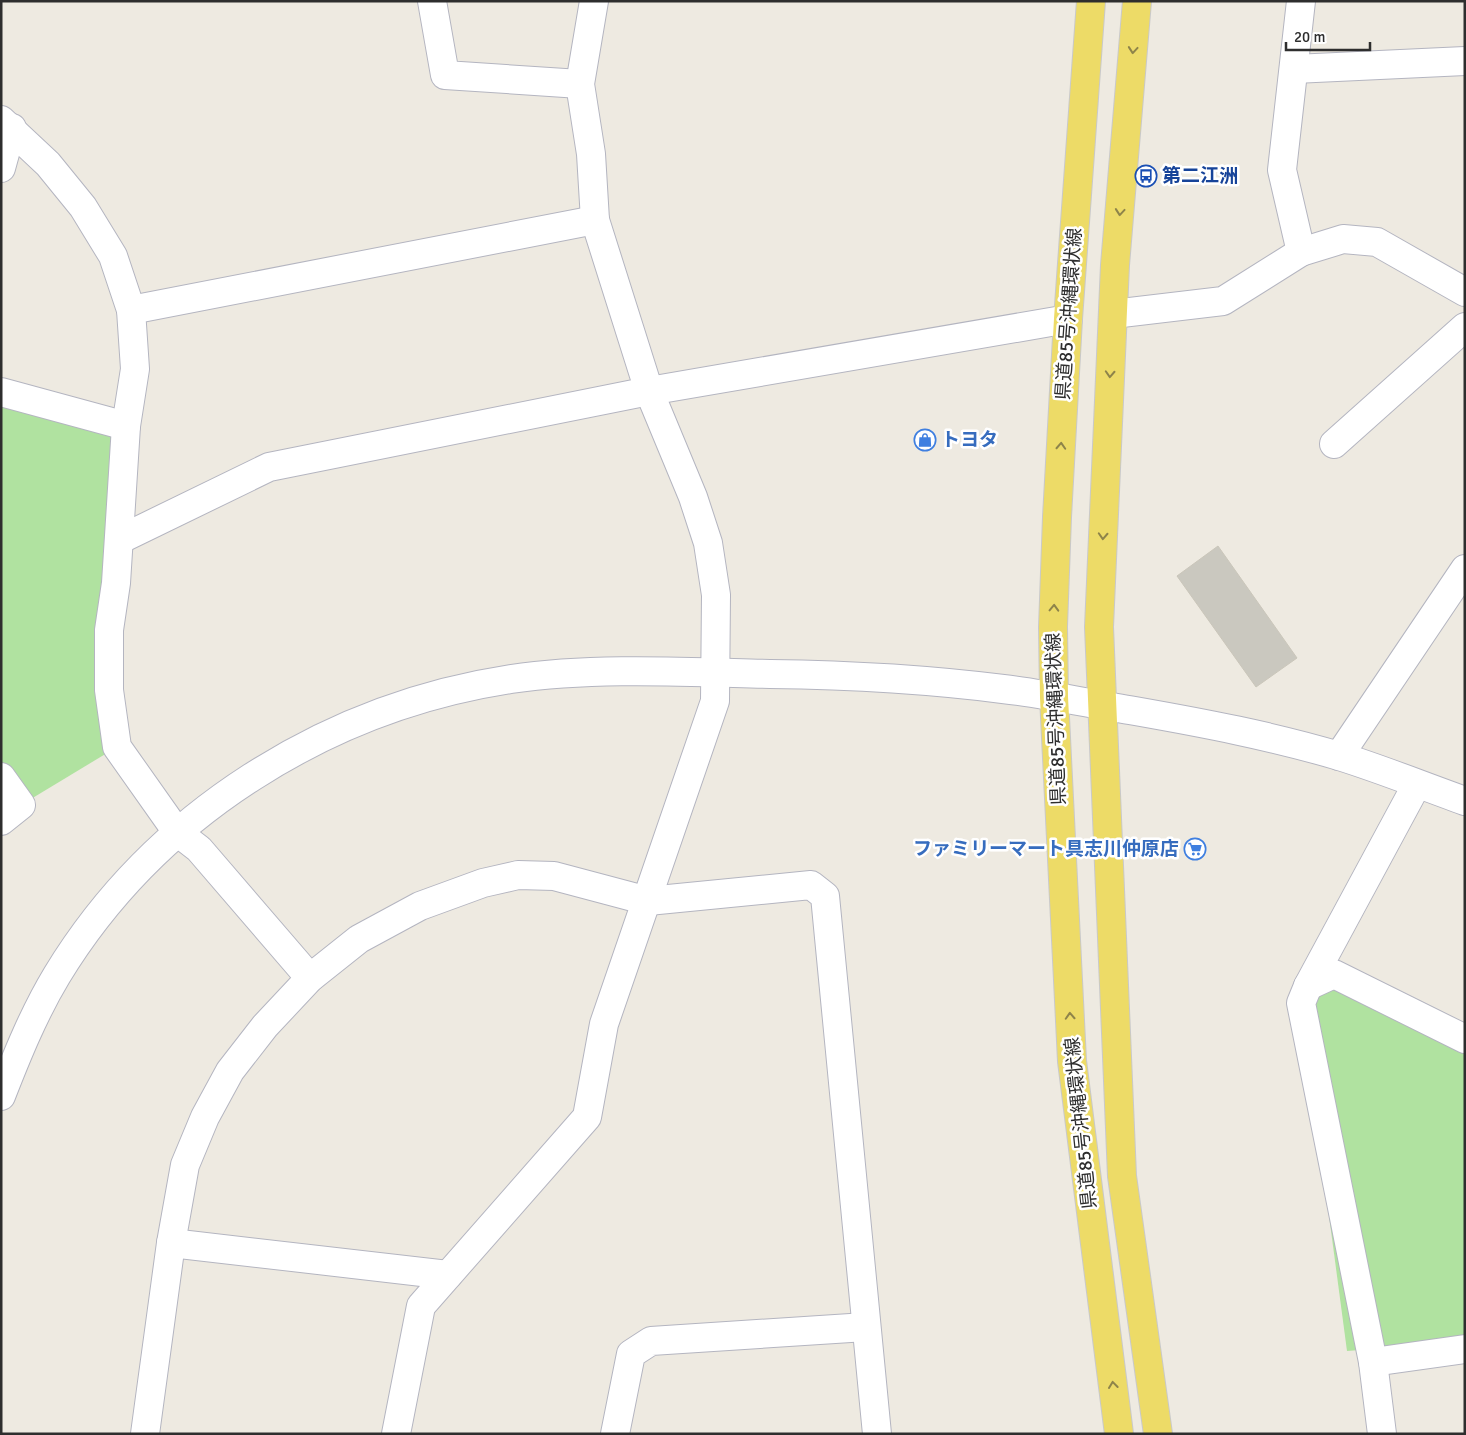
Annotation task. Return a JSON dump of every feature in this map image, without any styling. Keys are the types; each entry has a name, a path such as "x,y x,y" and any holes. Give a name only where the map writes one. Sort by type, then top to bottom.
{"main road":[{"name":"県道85号沖縄環状線","path":"1091,1 1068,318 1056,536 1053,627 1054,697 1072,1061 1119,1434"},
{"name":"県道85号沖縄環状線","path":"1137,1 1113,314 1099,627 1122,1176 1158,1434"}],"street":[{"path":"432,1 445,75 580,84"},
{"path":"396,1434 421,1306 587,1117 604,1024 648,901 715,701 717,673 716,595 708,543 692,497 649,391 595,220 591,154 580,84 594,1"},
{"path":"1301,1 1282,170 1301,252"},
{"path":"1294,69 1465,61"},
{"path":"1,168 7,124"},
{"path":"7,124 48,164 83,207 113,256 130,310 135,369 126,426 119,540 109,630 109,690 117,747 177,832 200,849 310,978"},
{"path":"130,310 595,220"},
{"path":"1113,314 1223,301 1301,252 1343,239 1377,242 1465,292"},
{"path":"119,540 269,468 649,391 1068,318"},
{"path":"1334,444 1465,327"},
{"path":"1,392 126,426"},
{"path":"1339,756 1465,569"},
{"path":"1,1096 35,1015 57,974 88,930 118,894 177,832 222,798 278,760 330,732 386,709 446,692 510,679 570,673 881,676 1006,689 1252,734 1339,756 1465,801"},
{"path":"1,777 21,805 1,821"},
{"path":"1382,1434 1373,1362 1301,1003 1308,986 1417,784"},
{"path":"145,1434 185,1164 205,1116 230,1071 265,1026 310,978 359,939 420,906 482,883 518,874 554,876 648,901 811,885 825,896 877,1434"},
{"path":"1308,986 1334,974 1465,1039"},
{"path":"172,1243 448,1276"},
{"path":"614,1434 631,1354 651,1341 866,1327"},
{"path":"1373,1362 1465,1348"}],"green space":[{"path":"1,392 126,426 117,747 21,805 1,777"},
{"path":"1335,973 1465,1040 1465,1342 1347,1351 1318,1133 1305,987"}],"building":[{"path":"1218,546 1297,658 1256,687 1177,576"}],"place":[{"name":"第二江洲","path":"1146,176"},
{"name":"トヨタ","path":"925,440"},
{"name":"ファミリーマート具志川仲原店","path":"1195,849"}]}
